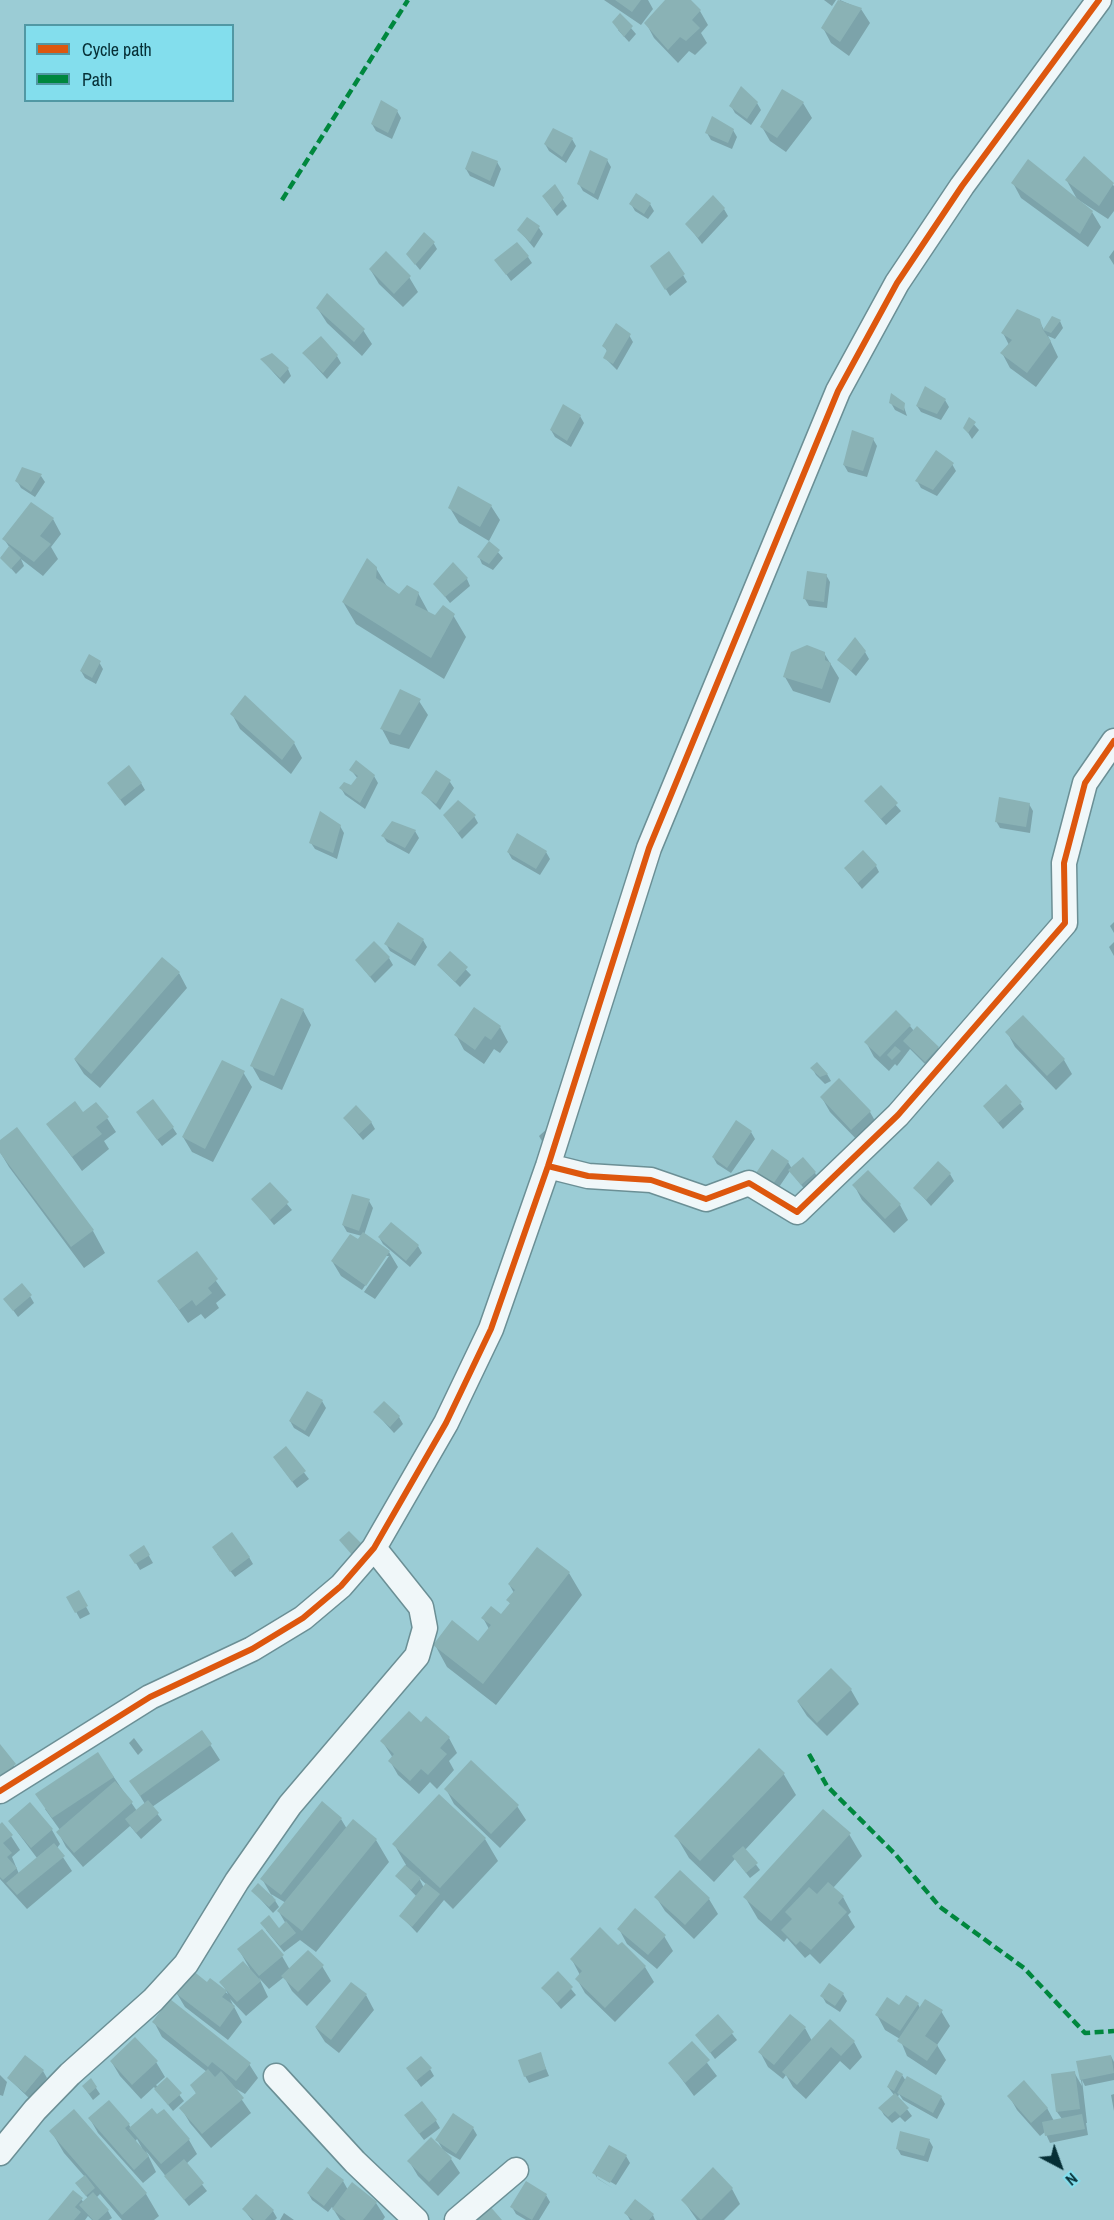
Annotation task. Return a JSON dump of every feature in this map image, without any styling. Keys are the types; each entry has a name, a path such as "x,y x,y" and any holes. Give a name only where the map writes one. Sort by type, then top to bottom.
{"street":[{"path":"0,1791 150,1697 252,1649 303,1618 341,1586 374,1548 446,1423 491,1329 548,1166 649,848 838,391 897,283 955,196 1099,0"},
{"path":"548,1166 588,1176 651,1180 706,1199 749,1183 797,1212 898,1115 1065,923 1064,863 1085,783 1114,741"},
{"path":"0,2153 35,2110 70,2074 153,2000 186,1964 237,1881 283,1815 417,1656 425,1628 421,1607 374,1548"},
{"path":"276,2076 355,2162 416,2220"},
{"path":"457,2220 516,2170"}],"building":[{"path":"615,0 641,0 632,12"},
{"path":"665,0 691,0 701,10 692,20 700,28 686,41 680,37 668,50 644,23"},
{"path":"838,0 862,8 840,42 821,28"},
{"path":"620,13 633,26 624,37 612,22"},
{"path":"741,86 758,102 747,119 729,106"},
{"path":"782,89 804,102 777,138 760,127"},
{"path":"381,100 398,110 388,133 371,124"},
{"path":"712,116 734,129 728,143 705,133"},
{"path":"553,128 573,138 562,157 544,144"},
{"path":"590,150 608,159 594,194 577,184"},
{"path":"472,151 498,161 490,181 465,169"},
{"path":"1084,156 1114,183 1099,206 1065,180"},
{"path":"1028,159 1093,211 1080,234 1011,183"},
{"path":"555,184 564,198 553,210 542,196"},
{"path":"636,193 651,203 644,214 629,204"},
{"path":"713,195 725,208 698,238 685,224"},
{"path":"527,217 540,226 530,242 517,230"},
{"path":"424,232 435,242 415,265 406,254"},
{"path":"517,242 529,256 506,275 494,260"},
{"path":"386,251 411,276 394,294 369,269"},
{"path":"669,251 685,274 665,290 650,266"},
{"path":"327,293 365,329 354,342 316,308"},
{"path":"1017,309 1040,319 1043,330 1051,341 1027,373 1000,353 1012,340 1001,333"},
{"path":"1052,316 1061,320 1051,333 1043,330"},
{"path":"616,323 631,334 613,364 603,358 607,350 602,346"},
{"path":"321,336 338,355 323,373 302,353"},
{"path":"272,353 289,368 280,378 260,359"},
{"path":"925,386 946,399 937,414 916,406"},
{"path":"891,393 905,403 904,411 889,403"},
{"path":"563,404 581,415 567,441 550,430"},
{"path":"969,417 976,422 968,433 963,428"},
{"path":"852,430 874,438 863,471 843,465"},
{"path":"936,450 954,463 933,490 915,481"},
{"path":"22,467 42,474 31,492 15,481"},
{"path":"458,486 492,505 480,527 448,508"},
{"path":"31,502 54,518 40,536 51,544 34,562 2,539"},
{"path":"489,541 500,550 489,564 477,557"},
{"path":"9,546 21,558 11,569 0,558"},
{"path":"367,558 377,567 376,578 399,594 407,585 419,592 415,605 435,615 443,605 455,614 431,658 342,602"},
{"path":"453,562 468,578 445,597 433,584"},
{"path":"807,571 827,574 824,602 803,599"},
{"path":"855,637 866,651 851,671 837,660"},
{"path":"807,645 825,652 825,660 831,663 822,689 783,677 791,652"},
{"path":"89,654 101,661 92,678 80,671"},
{"path":"400,689 421,699 400,735 380,729"},
{"path":"245,695 295,742 282,760 230,714"},
{"path":"356,760 375,775 360,803 339,788 344,782 351,785 358,776 349,770"},
{"path":"129,765 142,783 120,800 107,783"},
{"path":"436,770 451,780 436,804 421,793"},
{"path":"881,785 898,803 881,819 864,801"},
{"path":"999,797 1030,803 1026,827 995,822"},
{"path":"458,800 476,815 458,833 443,815"},
{"path":"320,811 341,825 333,853 309,843"},
{"path":"392,821 416,830 405,848 381,836"},
{"path":"517,833 547,851 536,869 507,852"},
{"path":"863,850 877,865 858,883 844,868"},
{"path":"398,922 424,939 411,960 384,944"},
{"path":"374,941 390,957 370,977 355,960"},
{"path":"450,951 468,967 455,982 437,965"},
{"path":"162,957 180,972 91,1074 74,1059"},
{"path":"281,998 304,1009 274,1076 250,1066"},
{"path":"474,1007 501,1026 491,1040 485,1036 475,1050 454,1035"},
{"path":"896,1010 911,1025 880,1057 864,1042"},
{"path":"1023,1015 1065,1059 1047,1076 1005,1032"},
{"path":"917,1026 939,1047 925,1062 903,1041"},
{"path":"895,1046 901,1051 892,1060 887,1055"},
{"path":"222,1060 245,1071 205,1149 182,1137"},
{"path":"817,1062 828,1074 820,1077 810,1068"},
{"path":"839,1078 871,1111 851,1130 820,1097"},
{"path":"1006,1084 1022,1102 998,1123 983,1106"},
{"path":"153,1099 174,1127 157,1140 136,1112"},
{"path":"75,1101 83,1112 96,1102 109,1117 96,1127 102,1134 72,1157 46,1124"},
{"path":"356,1105 372,1122 359,1134 343,1118"},
{"path":"736,1120 752,1131 727,1168 712,1157"},
{"path":"17,1127 94,1230 71,1247 0,1153 0,1140"},
{"path":"772,1149 789,1161 773,1184 756,1173"},
{"path":"803,1157 816,1172 801,1185 788,1170"},
{"path":"938,1161 951,1173 926,1200 913,1188"},
{"path":"868,1170 901,1204 885,1219 852,1185"},
{"path":"270,1182 289,1202 270,1220 251,1199"},
{"path":"352,1194 370,1199 359,1231 342,1225"},
{"path":"391,1222 419,1245 406,1261 378,1237"},
{"path":"363,1232 390,1251 366,1286 331,1261 350,1234 358,1239"},
{"path":"197,1251 218,1279 208,1288 212,1293 196,1306 192,1300 179,1310 157,1281"},
{"path":"22,1283 32,1295 13,1311 3,1299"},
{"path":"307,1391 323,1400 305,1431 289,1421"},
{"path":"384,1401 400,1416 390,1427 373,1412"},
{"path":"286,1446 306,1471 292,1482 273,1457"},
{"path":"349,1531 364,1546 353,1556 339,1540"},
{"path":"232,1532 250,1557 230,1572 212,1547"},
{"path":"144,1545 150,1555 135,1564 129,1555"},
{"path":"537,1547 570,1572 483,1684 433,1645 452,1620 478,1641 491,1625 481,1618 491,1606 501,1614 510,1603 506,1600 515,1590 508,1584"},
{"path":"79,1590 88,1606 75,1613 66,1597"},
{"path":"831,1668 852,1689 817,1723 797,1701"},
{"path":"409,1711 421,1722 426,1716 450,1737 440,1748 447,1754 428,1775 421,1769 410,1781 388,1761 394,1754 380,1741"},
{"path":"202,1730 212,1744 140,1796 129,1781"},
{"path":"0,1744 16,1764 0,1777"},
{"path":"759,1748 785,1773 700,1861 674,1836"},
{"path":"98,1752 114,1777 52,1818 35,1794"},
{"path":"471,1760 519,1805 491,1834 444,1789"},
{"path":"115,1781 133,1802 74,1853 56,1832"},
{"path":"439,1794 486,1838 440,1888 392,1844"},
{"path":"148,1800 159,1813 136,1833 125,1819"},
{"path":"322,1801 342,1818 281,1895 260,1879"},
{"path":"30,1802 53,1829 31,1848 8,1821"},
{"path":"823,1809 851,1833 771,1921 743,1897"},
{"path":"353,1819 377,1839 302,1931 277,1911"},
{"path":"2,1822 13,1835 3,1843 12,1853 7,1857 17,1868 3,1880 0,1877 0,1824"},
{"path":"54,1843 65,1856 17,1895 6,1883"},
{"path":"743,1846 758,1863 746,1873 732,1856"},
{"path":"405,1865 421,1878 411,1890 395,1876"},
{"path":"680,1870 710,1898 685,1925 654,1897"},
{"path":"828,1882 844,1896 838,1903 847,1912 811,1950 800,1941 796,1945 781,1930 792,1919 785,1912 809,1887 817,1894"},
{"path":"258,1883 276,1900 269,1907 251,1891"},
{"path":"426,1883 440,1894 412,1927 399,1916"},
{"path":"635,1908 666,1935 648,1955 617,1929"},
{"path":"269,1915 279,1928 286,1921 296,1933 280,1946 260,1923"},
{"path":"600,1927 618,1945 622,1942 646,1966 605,2008 575,1979 582,1971 570,1959"},
{"path":"262,1929 284,1955 259,1976 237,1949"},
{"path":"308,1950 324,1965 298,1992 281,1976"},
{"path":"243,1961 261,1981 237,2002 219,1982"},
{"path":"192,1970 207,1982 210,1978 227,1991 222,1997 235,2006 220,2027 174,1992"},
{"path":"558,1971 573,1987 557,2003 541,1988"},
{"path":"351,1982 367,1994 331,2040 315,2027"},
{"path":"829,1983 844,1993 835,2006 820,1996"},
{"path":"906,1995 919,2003 900,2031 875,2015 887,1997 899,2005"},
{"path":"170,1999 251,2063 236,2081 212,2062 208,2067 152,2022"},
{"path":"925,1999 943,2010 925,2036 938,2045 927,2061 897,2041"},
{"path":"718,2014 734,2032 710,2053 695,2035"},
{"path":"790,2014 806,2027 774,2065 758,2052"},
{"path":"830,2019 855,2041 841,2056 831,2047 797,2085 782,2072"},
{"path":"135,2037 158,2061 132,2085 110,2061"},
{"path":"692,2041 710,2060 685,2083 668,2063"},
{"path":"541,2052 546,2069 524,2077 518,2060"},
{"path":"25,2055 44,2070 25,2093 7,2078"},
{"path":"1111,2055 1114,2073 1080,2080 1076,2061"},
{"path":"421,2056 432,2068 416,2081 406,2068"},
{"path":"208,2069 215,2077 221,2071 244,2098 202,2134 179,2108 196,2093 190,2085"},
{"path":"896,2070 903,2074 894,2091 887,2087"},
{"path":"1075,2071 1080,2109 1056,2112 1051,2074"},
{"path":"907,2076 942,2096 933,2113 897,2093"},
{"path":"167,2077 182,2093 168,2105 154,2089"},
{"path":"91,2078 97,2087 89,2094 82,2086"},
{"path":"1024,2080 1048,2108 1031,2123 1007,2096"},
{"path":"895,2093 909,2108 900,2116 895,2111 888,2117 878,2108"},
{"path":"109,2100 130,2124 125,2128 149,2156 134,2170 88,2118"},
{"path":"422,2101 437,2120 419,2134 404,2115"},
{"path":"152,2108 157,2114 164,2109 190,2139 161,2164 129,2128"},
{"path":"74,2109 147,2193 122,2215 49,2131"},
{"path":"453,2113 474,2127 456,2154 435,2140"},
{"path":"1082,2114 1085,2129 1045,2136 1042,2122"},
{"path":"900,2131 930,2139 924,2156 896,2149"},
{"path":"431,2137 452,2158 429,2182 407,2161"},
{"path":"609,2145 627,2155 610,2183 592,2173"},
{"path":"184,2159 204,2183 184,2200 164,2176"},
{"path":"327,2167 344,2180 324,2206 307,2193"},
{"path":"713,2167 733,2188 701,2220 681,2200"},
{"path":"85,2175 95,2188 86,2196 75,2183"},
{"path":"526,2181 547,2194 532,2220 510,2207"},
{"path":"352,2182 377,2202 363,2220 346,2220 332,2209"},
{"path":"73,2190 83,2198 75,2207 81,2212 74,2220 48,2220"},
{"path":"93,2192 109,2210 98,2220 93,2220 79,2205"},
{"path":"256,2194 274,2210 265,2220 254,2220 242,2209"},
{"path":"635,2199 654,2214 649,2220 633,2220 624,2213"},
{"path":"489,2205 502,2220 472,2220"}],"marked path":[{"path":"282,200 408,0"},
{"path":"809,1754 827,1786 895,1854 940,1907 1024,1968 1085,2033 1114,2031"}],"cycle path":[{"path":"0,1791 150,1697 252,1649 303,1618 341,1586 374,1548 446,1423 491,1329 548,1166 649,848 838,391 897,283 962,186 1099,0"},
{"path":"548,1166 588,1176 651,1180 706,1199 749,1183 797,1212 898,1115 1065,923 1064,863 1085,783 1114,741"}]}
